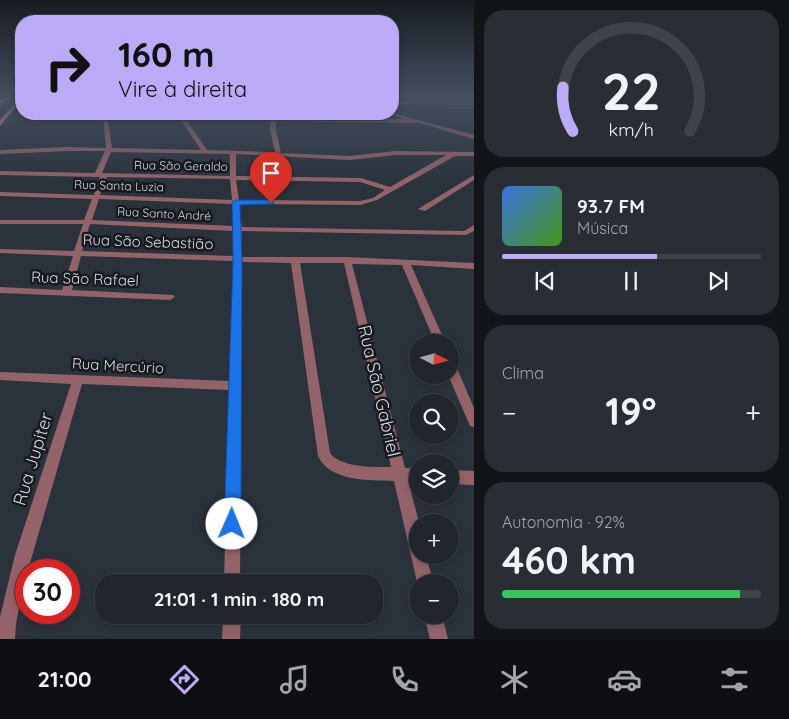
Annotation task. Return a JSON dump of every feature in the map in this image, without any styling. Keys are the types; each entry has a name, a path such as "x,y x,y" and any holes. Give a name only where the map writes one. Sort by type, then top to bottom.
{"street":[{"path":"66,293 109,150 107,126"},
{"path":"188,126 205,151"},
{"path":"274,126 278,154"},
{"path":"435,126 474,137"},
{"path":"0,152 51,149 205,151 350,158 395,153 474,154"},
{"path":"232,574 234,386 238,259 233,152"},
{"name":"Rua Santa Luzia","path":"0,194 236,202 360,203 375,199 454,154"},
{"name":"Rua São Geraldo","path":"0,173 361,180 391,190"},
{"path":"422,209 474,177"},
{"name":"Rua Santo André","path":"0,222 87,222 238,229 470,235 474,227"},
{"name":"Rua São Sebastião","path":"0,251 238,259 348,260 474,266"},
{"path":"295,260 323,451 326,459 332,466 348,470 409,475"},
{"name":"Rua São Gabriel","path":"348,260 409,517"},
{"path":"405,262 436,334"},
{"name":"Rua São Rafael","path":"0,290 170,297"},
{"name":"Rua Mercúrio","path":"0,376 234,386"},
{"name":"Rua Jupiter","path":"6,639 7,624 23,555 78,379"},
{"path":"458,384 474,422"},
{"path":"459,477 474,478"},
{"path":"231,639 232,624"},
{"path":"435,624 439,639"}],"route":[{"path":"232,524 238,259 236,202 271,203"}]}
